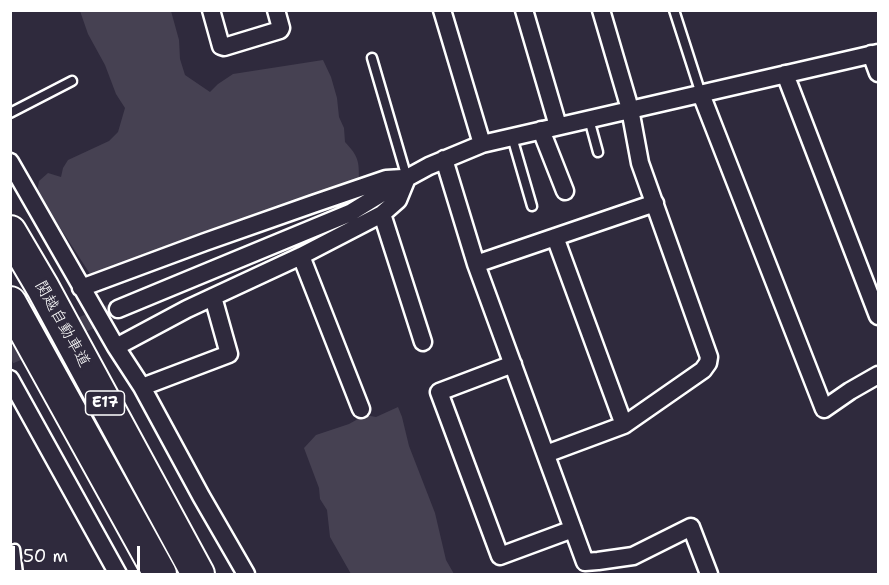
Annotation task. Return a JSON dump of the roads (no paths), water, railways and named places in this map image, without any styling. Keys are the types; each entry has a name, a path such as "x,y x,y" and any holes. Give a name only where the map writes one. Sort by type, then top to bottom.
{"highway":[{"name":"関越自動車道","path":"10,232 43,288 198,574"},
{"name":"E17","path":"10,303 160,574"}],"street":[{"path":"211,10 221,46 224,47 280,30 276,10"},
{"path":"442,10 482,144"},
{"path":"524,10 558,126"},
{"path":"546,454 624,425 703,370 708,363 708,357 640,163 630,109 601,10"},
{"path":"118,309 350,213 407,178 444,159 482,144 875,53 879,73"},
{"path":"785,74 879,316"},
{"path":"701,94 824,409 879,375"},
{"path":"542,130 565,191"},
{"path":"444,159 476,264 586,568 598,561 633,556 691,527 710,574"},
{"path":"10,162 81,288 142,387 246,574"},
{"path":"116,347 382,214 398,200 407,178"},
{"path":"81,288 323,200 386,179 407,178"},
{"path":"476,264 655,202"},
{"path":"382,214 423,342"},
{"path":"555,237 624,425"},
{"path":"301,256 361,409"},
{"path":"142,387 229,354 213,297"},
{"path":"513,364 439,392 500,556 573,530"},
{"path":"12,387 118,574"}],"lane":[{"path":"674,10 701,94"},
{"path":"372,58 407,178"},
{"path":"10,113 72,81"},
{"path":"589,119 598,152"},
{"path":"512,138 532,206"},
{"path":"15,549 18,574"}],"tunnel":[{"path":"10,356 118,309"}]}
